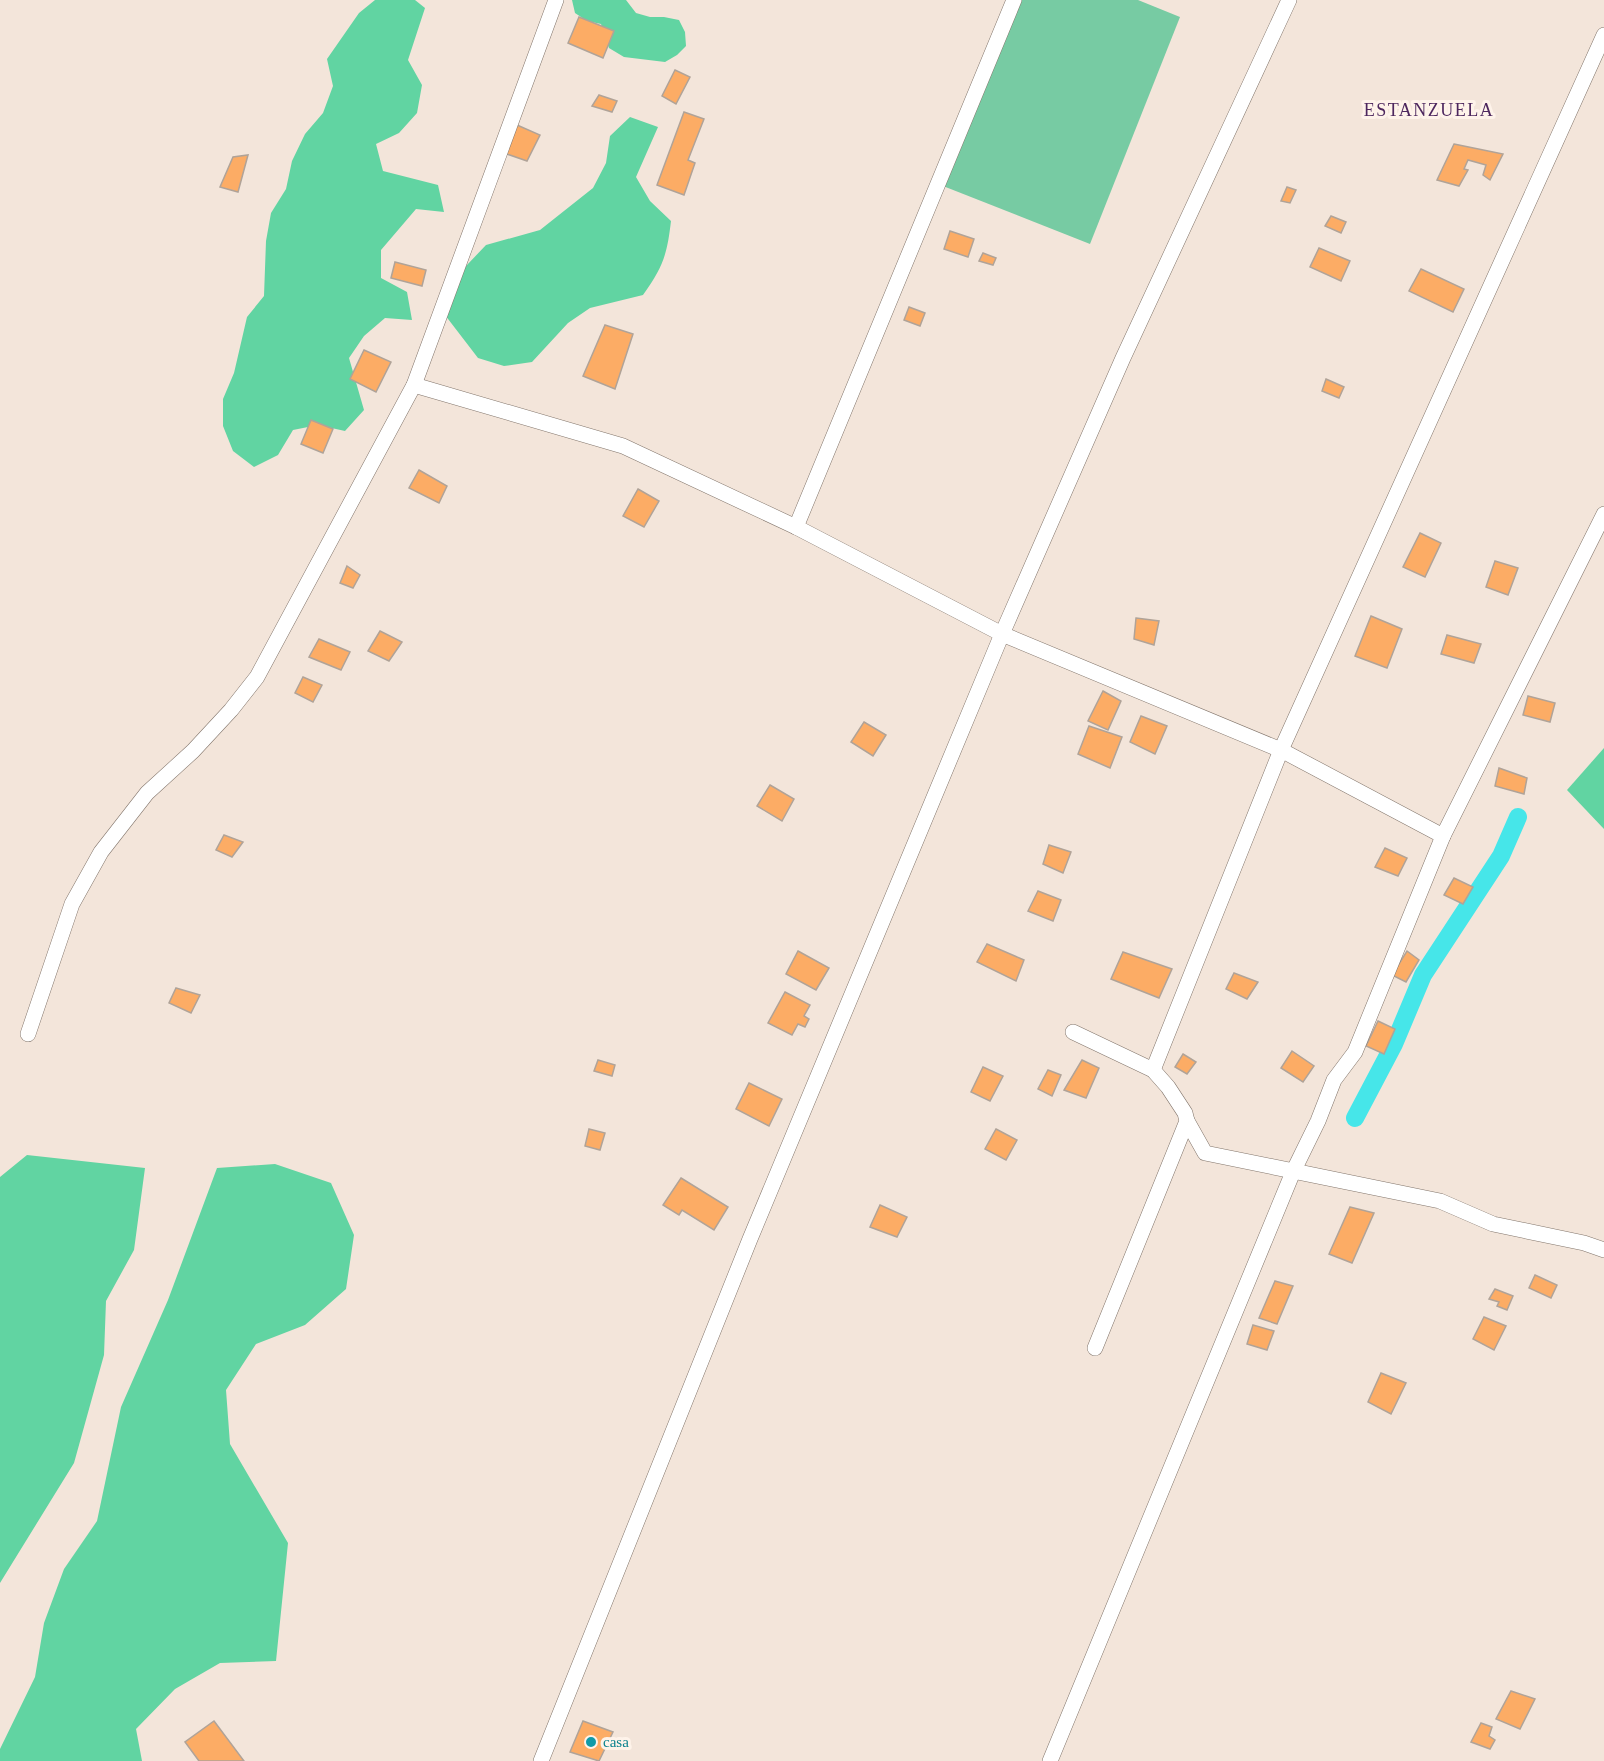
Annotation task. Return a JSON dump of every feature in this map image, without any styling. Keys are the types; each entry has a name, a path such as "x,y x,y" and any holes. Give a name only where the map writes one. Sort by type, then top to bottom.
{"street":[{"path":"28,1034 72,904 101,852 147,793 193,751 231,710 257,677 414,385 556,0"},
{"path":"796,527 1014,0"},
{"path":"541,1761 750,1239 1002,634 1123,358 1289,0"},
{"path":"1153,1070 1281,750 1604,35"},
{"path":"414,385 623,446 796,527 1002,634 1281,750 1443,836"},
{"path":"1050,1761 1293,1172 1318,1121 1334,1080 1355,1052 1443,836 1604,514"},
{"path":"1073,1032 1153,1070 1168,1087 1185,1113 1205,1153 1440,1201 1493,1224 1584,1243 1604,1250"},
{"path":"1095,1348 1187,1121"}],"green space":[{"path":"375,0 415,0 425,8 408,60 422,85 417,113 399,133 376,144 383,171 438,185 444,212 416,209 381,250 381,278 407,292 412,320 385,318 364,336 349,358 364,410 345,431 318,425 293,430 278,455 254,467 233,451 223,426 223,399 234,373 247,317 264,296 266,241 271,213 286,189 292,161 305,134 323,113 333,86 327,59 359,13"},
{"path":"572,0 626,0 636,13 679,20 685,32 686,46 665,62 624,57 609,48 601,24 587,21 575,13"},
{"path":"1016,0 1138,0 1180,17 1090,244 943,186"},
{"path":"630,117 658,127 636,177 650,201 671,221 663,260 650,285 643,295 590,308 568,323 532,362 504,366 478,358 445,315 450,288 486,245 540,230 593,188 606,163 610,136"},
{"path":"1604,748 1604,829 1567,790"},
{"path":"27,1155 145,1168 134,1250 106,1301 104,1355 74,1463 0,1583 0,1177"},
{"path":"275,1164 331,1183 354,1235 346,1289 305,1325 256,1344 226,1390 230,1444 288,1543 276,1661 220,1663 175,1689 136,1729 142,1761 0,1761 0,1749 35,1677 44,1623 64,1569 97,1521 121,1407 168,1300 217,1168"}],"building":[{"path":"579,17 614,31 603,58 568,43"},
{"path":"675,70 690,77 676,104 662,96"},
{"path":"599,95 617,101 612,112 592,106"},
{"path":"684,112 704,119 688,160 695,163 684,195 657,185"},
{"path":"517,125 540,135 527,161 504,153"},
{"path":"1454,144 1503,154 1490,180 1483,175 1486,165 1468,160 1464,169 1468,170 1459,186 1437,180"},
{"path":"248,155 238,192 220,187 233,157"},
{"path":"1287,187 1296,190 1290,203 1281,201"},
{"path":"1331,216 1346,222 1341,233 1325,226"},
{"path":"950,231 974,239 968,257 944,249"},
{"path":"1319,248 1350,261 1341,281 1310,267"},
{"path":"983,253 996,258 993,265 979,261"},
{"path":"395,262 426,270 422,286 391,278"},
{"path":"1421,269 1464,289 1453,312 1409,291"},
{"path":"909,307 925,313 920,326 904,320"},
{"path":"605,325 633,334 615,389 583,376"},
{"path":"364,350 391,362 376,392 350,379"},
{"path":"1326,379 1344,387 1339,398 1322,391"},
{"path":"311,420 333,429 323,453 301,444"},
{"path":"419,470 447,486 439,503 409,488"},
{"path":"638,489 659,501 644,527 623,516"},
{"path":"1420,533 1441,543 1425,577 1403,567"},
{"path":"1495,561 1518,568 1508,595 1486,587"},
{"path":"347,566 360,575 353,588 340,583"},
{"path":"1371,616 1402,629 1387,668 1355,656"},
{"path":"1136,618 1159,621 1154,645 1134,639"},
{"path":"380,631 402,642 389,661 368,651"},
{"path":"1447,635 1481,644 1474,663 1441,654"},
{"path":"319,639 350,652 341,670 309,657"},
{"path":"303,677 322,685 313,702 295,693"},
{"path":"1103,691 1121,701 1108,730 1088,721"},
{"path":"1528,696 1555,703 1550,722 1523,715"},
{"path":"1141,716 1167,726 1155,754 1130,742"},
{"path":"864,722 886,735 873,756 851,742"},
{"path":"1089,726 1122,737 1110,768 1078,754"},
{"path":"1499,768 1527,778 1524,794 1495,786"},
{"path":"770,785 794,799 782,821 757,806"},
{"path":"224,835 243,842 232,857 216,850"},
{"path":"1049,845 1071,852 1063,873 1043,864"},
{"path":"1385,848 1407,858 1398,876 1375,867"},
{"path":"1454,878 1473,887 1463,904 1444,895"},
{"path":"1038,891 1061,900 1053,921 1028,911"},
{"path":"987,944 1024,960 1016,981 977,962"},
{"path":"798,951 829,968 816,990 786,974"},
{"path":"1407,951 1419,960 1406,982 1392,975"},
{"path":"1123,952 1172,969 1159,998 1111,979"},
{"path":"1234,973 1258,982 1247,999 1226,989"},
{"path":"176,988 200,995 191,1013 169,1003"},
{"path":"785,992 810,1005 804,1016 809,1019 805,1027 798,1024 792,1035 768,1023"},
{"path":"1378,1021 1395,1029 1384,1054 1366,1046"},
{"path":"1292,1051 1314,1066 1303,1082 1281,1068"},
{"path":"1183,1054 1196,1062 1187,1074 1175,1067"},
{"path":"598,1060 615,1065 612,1076 594,1071"},
{"path":"1082,1060 1099,1068 1086,1098 1064,1090"},
{"path":"983,1067 1003,1076 990,1101 971,1092"},
{"path":"1048,1070 1061,1075 1052,1096 1038,1089"},
{"path":"749,1083 782,1099 769,1126 736,1109"},
{"path":"589,1129 605,1133 600,1150 585,1146"},
{"path":"996,1129 1017,1140 1006,1160 985,1149"},
{"path":"681,1178 728,1207 714,1230 682,1210 679,1215 663,1205"},
{"path":"880,1205 907,1217 897,1237 870,1227"},
{"path":"1350,1207 1374,1213 1352,1263 1329,1254"},
{"path":"1535,1275 1557,1285 1551,1298 1529,1288"},
{"path":"1275,1281 1293,1286 1277,1324 1259,1318"},
{"path":"1495,1289 1513,1296 1507,1310 1497,1306 1499,1302 1489,1299"},
{"path":"1484,1317 1506,1326 1494,1350 1473,1339"},
{"path":"1253,1325 1274,1331 1267,1350 1247,1344"},
{"path":"1381,1373 1406,1383 1391,1414 1368,1402"},
{"path":"1511,1691 1535,1699 1520,1729 1496,1719"},
{"path":"214,1721 244,1761 199,1761 185,1742"},
{"name":"casa","path":"583,1721 613,1732 599,1761 570,1752"},
{"path":"1481,1723 1492,1727 1489,1736 1495,1740 1490,1749 1471,1742"}],"waterway":[{"path":"1355,1118 1394,1044 1423,975 1501,856 1518,817"}],"place":[{"name":"casa","path":"591,1742"}],"district":[{"name":"ESTANZUELA","path":"1429,110"}]}
